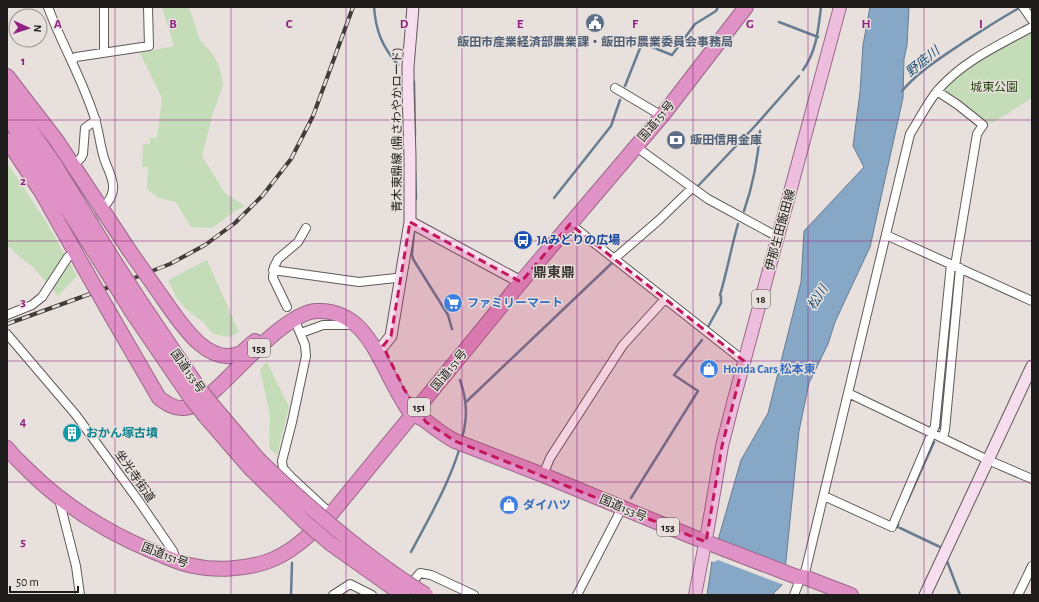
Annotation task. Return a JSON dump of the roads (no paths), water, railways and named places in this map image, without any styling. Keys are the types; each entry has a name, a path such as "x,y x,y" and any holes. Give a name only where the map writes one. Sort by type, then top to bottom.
{"highway":[{"name":"国道151号","path":"7,448 46,489 59,499 106,530 176,561 204,568 242,567 279,557 302,542 331,514 417,414 521,282 662,116 746,7"},
{"name":"153","path":"7,76 57,141 162,297 191,335 204,348 210,352 220,355 229,356 241,353 284,317 309,307 322,306 345,311 363,321 373,331 383,346 417,414"},
{"name":"国道153号","path":"7,96 53,162 105,257"},
{"name":"国道153号","path":"7,117 105,257 137,308 209,412 306,522 331,544 402,595"},
{"name":"153","path":"7,140 42,193 159,398 171,406 184,408 200,403 268,341 298,316 311,312 324,312 343,316 364,332 371,342 398,393 417,414"},
{"name":"国道153号","path":"417,414 436,430 461,444 543,475 710,544 851,595"},
{"name":"国道153号","path":"255,464 353,544 382,566 426,595"}],"main road":[{"name":"伊那生田飯田線","path":"695,595 710,544 722,446 839,8"}],"street":[{"path":"48,7 96,120 103,157 113,182 114,191 112,197 107,203"},
{"path":"104,7 104,53"},
{"path":"72,61 76,57 148,46 148,7"},
{"name":"青木東鼎線 (鼎さわやかロード)","path":"413,7 408,81 410,222 521,282"},
{"path":"1023,7 1031,18"},
{"path":"794,595 824,496 910,134 936,91 962,67 1032,27"},
{"path":"616,88 662,116"},
{"path":"824,496 892,527 935,426 955,266 977,134 983,126 958,105 936,91"},
{"path":"73,165 82,158 85,128 96,120"},
{"path":"635,146 708,199 778,237"},
{"path":"615,258 659,220 692,188"},
{"path":"383,346 391,336 410,222"},
{"path":"570,224 744,361"},
{"path":"287,307 273,278 273,270 278,260 298,242 306,228"},
{"path":"886,234 1032,301"},
{"path":"7,315 32,304 42,297 68,257"},
{"path":"942,437 945,430 955,266"},
{"path":"273,270 359,282 396,278 400,279"},
{"path":"543,475 550,458 623,345 665,298"},
{"path":"296,323 305,344 306,356 282,461 283,468 331,514"},
{"path":"301,333 323,325 347,325 354,323"},
{"name":"坐光寺街道","path":"7,336 76,415 173,551 176,561"},
{"path":"925,595 1032,366"},
{"path":"848,393 1032,480"},
{"path":"59,499 76,566 80,595"},
{"path":"577,595 622,508"},
{"path":"1018,595 1032,566"},
{"path":"402,595 420,573 430,575 474,595"},
{"path":"333,595 350,584 372,595"}],"water":[{"name":"松川","path":"870,7 909,7 907,45 904,59 903,98 870,247 835,322 828,344 809,383 799,431 786,561 782,585 772,595 707,595 712,561 741,460 768,413 801,282 804,231 864,167 853,146 860,92 863,45"}],"waterway":[{"path":"374,7 378,31 384,45 398,65"},
{"path":"625,86 642,43 672,55 695,24 716,11 718,7"},
{"path":"803,70 814,47 818,32 821,7"},
{"name":"野底川","path":"902,91 916,77 939,59 1006,15 1021,7"},
{"path":"779,22 818,37"},
{"path":"698,186 755,126 799,76"},
{"path":"412,80 414,82 415,136"},
{"path":"554,198 611,126 620,100"},
{"path":"744,211 755,172 760,131"},
{"path":"415,170 416,199"},
{"path":"708,327 721,303 720,295 738,224"},
{"path":"414,232 413,259 448,315 452,329"},
{"path":"466,402 613,262"},
{"path":"940,428 954,273"},
{"path":"631,498 698,391 674,375 702,340"},
{"path":"460,380 466,409 462,438"},
{"path":"907,502 934,442"},
{"path":"411,552 432,514 460,447"},
{"path":"898,523 898,527 940,547"},
{"path":"947,561 960,595"},
{"path":"291,595 292,563"}],"tunnel":[{"path":"73,251 104,207"}],"railway":[{"path":"7,324 170,264 205,245 235,223 263,195 291,159 313,116 353,7"}],"place":[{"name":"飯田市産業経済部農業課・飯田市農業委員会事務局","path":"595,23"},
{"name":"飯田信用金庫","path":"676,140"},
{"name":"JAみどりの広場","path":"523,240"},
{"name":"ファミリーマート","path":"453,303"},
{"name":"Honda Cars 松本東","path":"709,369"},
{"name":"おかん塚古墳","path":"72,433"},
{"name":"ダイハツ","path":"509,505"}],"district":[{"name":"鼎東鼎","path":"554,272"}],"park label":[{"name":"城東公園","path":"994,87"}]}
